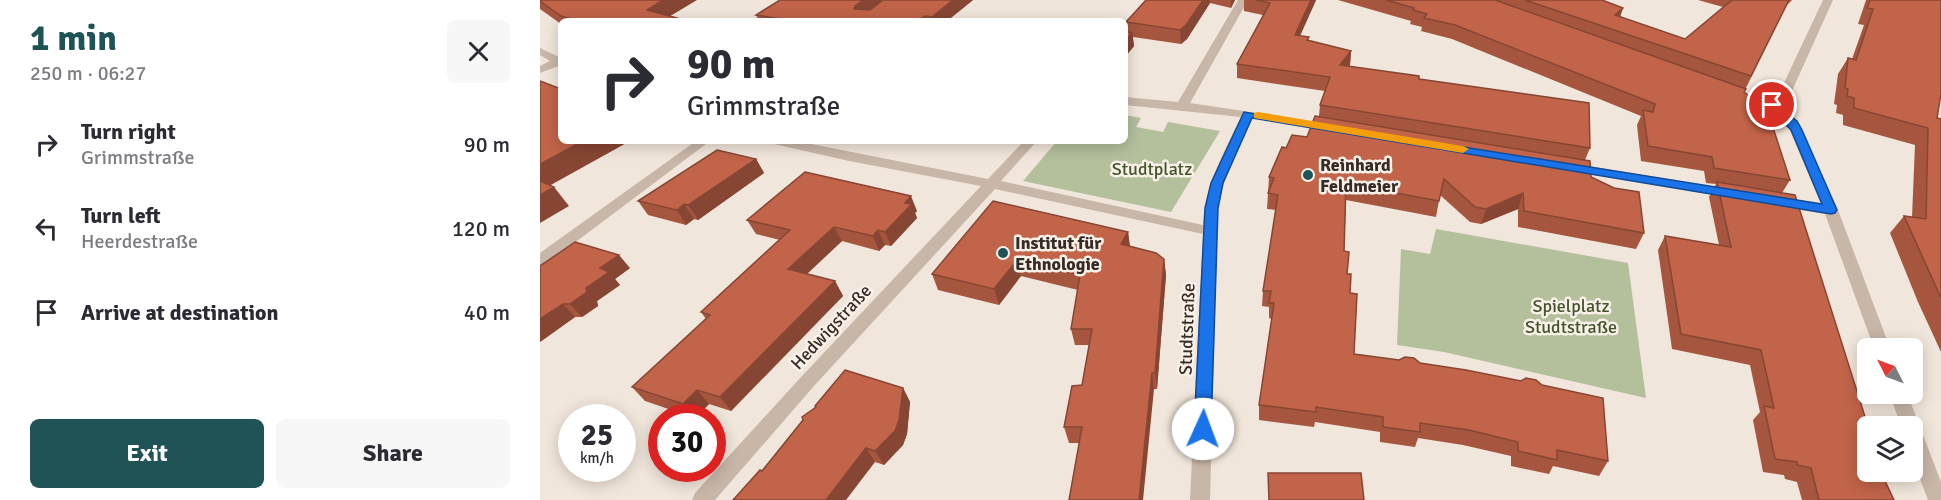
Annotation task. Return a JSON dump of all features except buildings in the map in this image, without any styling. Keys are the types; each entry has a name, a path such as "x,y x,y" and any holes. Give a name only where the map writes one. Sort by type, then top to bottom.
{"street":[{"path":"1182,106 1243,0"},
{"path":"1772,105 1781,102 1828,0"},
{"path":"540,51 558,61"},
{"path":"540,70 558,63"},
{"path":"1732,94 1772,105 1793,124 1831,210 1878,338"},
{"path":"1128,101 1248,114 1341,129"},
{"name":"Studtstraße","path":"1200,500 1211,208 1217,183 1248,114"},
{"path":"540,261 701,144"},
{"path":"792,144 849,157 992,183 1210,231"},
{"path":"992,183 1028,144"},
{"path":"1551,164 1831,210"},
{"name":"Hedwigstraße","path":"702,500 808,381 992,183"},
{"path":"1923,461 1938,500"}],"green space":[{"name":"Studtplatz","path":"1128,116 1141,118 1136,127 1163,132 1168,122 1220,131 1171,212 1023,181 1054,144 1128,144"},
{"name":"Spielplatz Studtstraße","path":"1436,229 1628,263 1646,398 1444,352 1397,345 1401,249 1430,254"}],"slow traffic":[{"path":"1258,116 1463,149"}],"place":[{"name":"Reinhard Feldmeier","path":"1308,175"},
{"name":"Institut für Ethnologie","path":"1003,253"}],"route":[{"path":"1203,429 1211,208 1217,183 1248,114 1831,210 1793,124 1772,105"}]}
